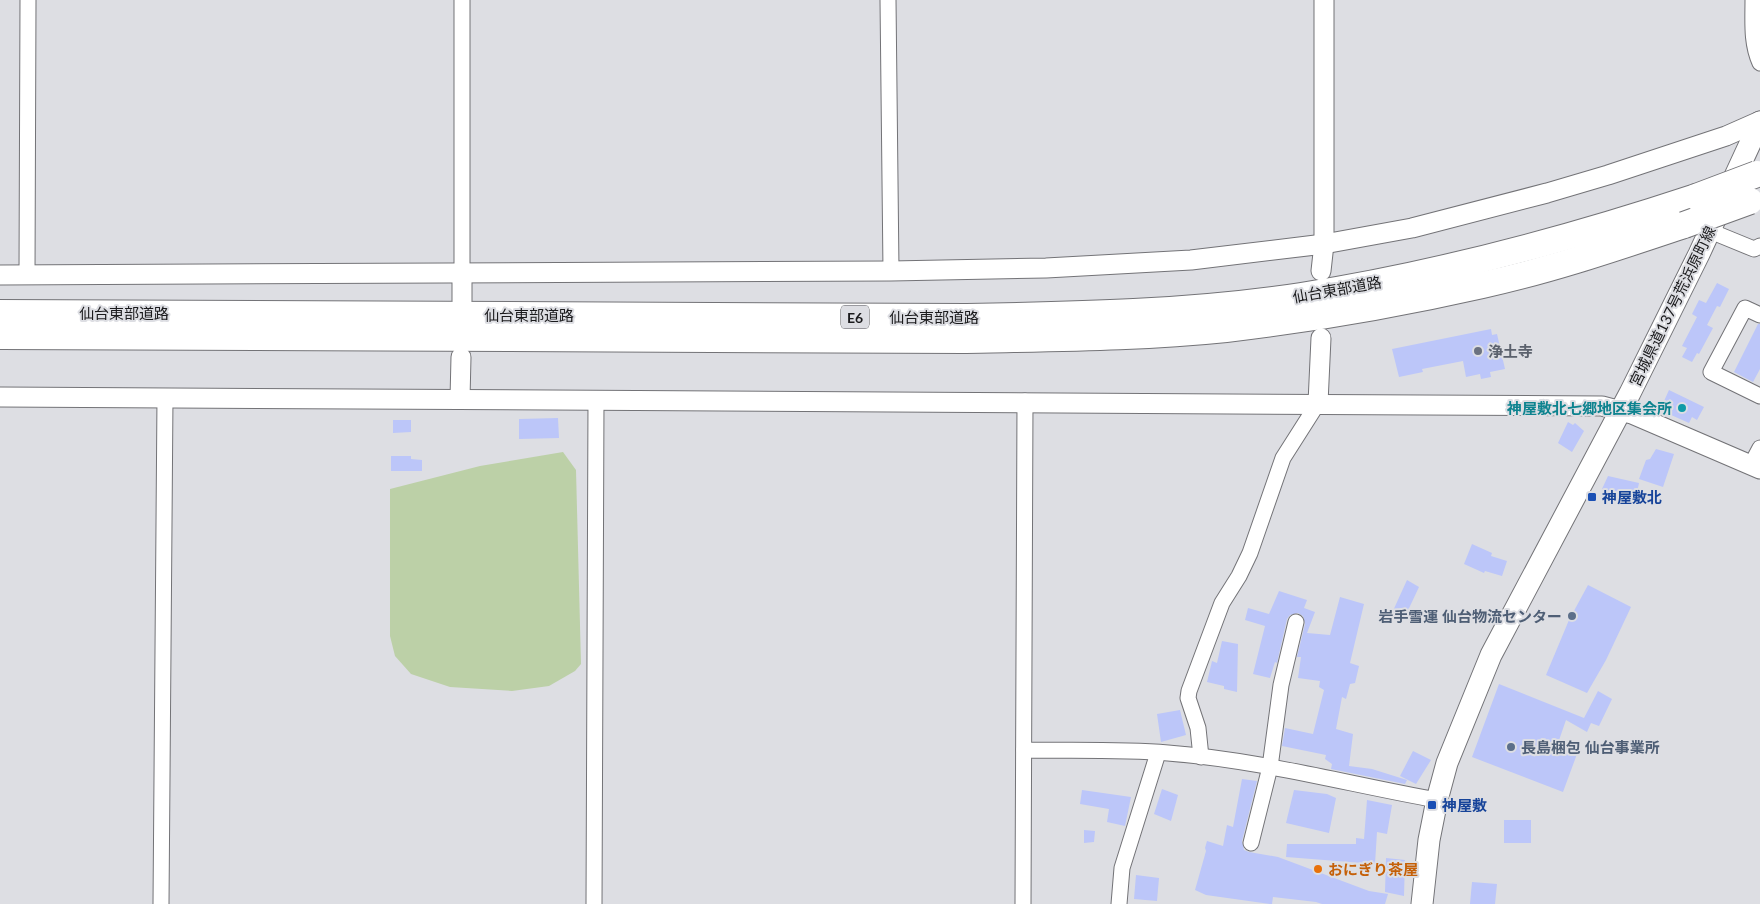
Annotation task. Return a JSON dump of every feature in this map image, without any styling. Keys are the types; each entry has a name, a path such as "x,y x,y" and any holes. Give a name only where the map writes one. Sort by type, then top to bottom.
{"highway":[{"name":"仙台東部道路","path":"0,313 966,317 1082,315 1179,310 1299,296 1383,282 1482,260 1568,237 1696,197 1757,186"},
{"name":"仙台東部道路","path":"0,336 966,340 1082,338 1181,333 1304,318 1483,285 1574,261 1684,225 1757,186"}],"main road":[{"name":"宮城県道137号荒浜原町線","path":"1422,904 1429,840 1437,800 1447,764 1490,655 1620,410 1710,231 1760,121"}],"street":[{"path":"28,0 28,274"},
{"path":"462,0 462,301"},
{"path":"888,0 891,272"},
{"path":"1321,271 1324,244 1324,0"},
{"path":"1753,0 1753,36 1755,52 1760,64"},
{"path":"0,275 891,272 1046,268 1181,261 1324,244 1412,228 1547,193 1726,136 1760,121"},
{"path":"1710,231 1754,249 1760,246"},
{"path":"1760,315 1745,308 1711,372 1760,396"},
{"path":"1202,757 1198,728 1188,698 1188,691 1222,603 1239,576 1250,553 1283,458 1318,403 1321,338"},
{"path":"460,399 461,357"},
{"path":"0,397 1025,401 1602,406 1632,414 1756,467 1760,448"},
{"path":"161,904 164,397"},
{"path":"594,904 596,400"},
{"path":"1023,904 1025,401"},
{"path":"1251,842 1270,767 1281,684 1296,622"},
{"path":"1024,750 1158,753 1202,757 1270,767 1437,800"},
{"path":"1119,904 1122,868 1158,753"}],"green space":[{"path":"563,452 576,470 581,664 575,671 549,686 512,691 450,687 411,674 395,656 390,636 390,489 480,466"}],"building":[{"path":"1717,283 1729,289 1720,307 1717,306 1707,325 1713,328 1699,354 1697,353 1692,362 1682,357 1687,348 1682,346 1697,317 1692,314 1699,300 1706,303"},
{"path":"1758,324 1760,324 1760,369 1753,382 1734,372"},
{"path":"1491,329 1492,335 1497,334 1505,369 1490,372 1491,377 1481,379 1480,374 1466,377 1463,361 1422,369 1423,372 1399,377 1392,349"},
{"name":"神屋敷北七郷地区集会所","path":"1669,390 1704,407 1697,420 1692,417 1689,423 1660,410"},
{"path":"558,418 559,438 519,439 519,419"},
{"path":"393,420 411,420 411,432 393,433"},
{"path":"1568,422 1573,425 1575,423 1584,431 1572,452 1558,443"},
{"path":"1656,449 1674,454 1663,487 1639,479 1646,460 1650,459"},
{"path":"391,456 411,456 411,459 422,460 422,471 391,471"},
{"path":"1608,476 1639,483 1636,497 1602,489"},
{"path":"1472,544 1492,553 1491,556 1507,561 1502,576 1485,571 1484,573 1464,564"},
{"path":"1407,580 1419,587 1403,621 1392,613"},
{"path":"1588,585 1631,607 1606,660 1587,693 1546,675 1569,620"},
{"path":"1279,591 1307,600 1304,608 1315,612 1307,633 1330,635 1340,597 1364,604 1350,663 1359,666 1355,683 1350,684 1346,699 1342,697 1336,729 1353,734 1349,766 1372,769 1407,780 1405,784 1331,769 1332,764 1325,759 1326,755 1282,746 1285,728 1313,734 1324,690 1319,687 1320,681 1298,678 1301,657 1297,657 1305,624 1303,616 1298,613 1290,615 1287,619 1277,663 1275,662 1270,678 1253,674 1265,626 1245,620 1248,608 1269,614"},
{"path":"1222,641 1238,644 1237,692 1224,689 1224,686 1207,682 1212,661 1217,663"},
{"path":"1499,684 1584,718 1598,691 1612,699 1599,726 1591,723 1587,732 1566,720 1557,746 1577,754 1563,792 1472,757"},
{"path":"1180,710 1186,735 1161,742 1157,714"},
{"path":"1413,751 1431,760 1416,784 1400,776"},
{"path":"1242,779 1257,781 1242,841 1244,850 1278,857 1369,891 1388,894 1385,904 1322,904 1273,897 1272,904 1270,904 1206,895 1195,890 1207,841 1223,846 1227,825 1233,827"},
{"path":"1162,789 1178,795 1171,821 1154,814"},
{"path":"1082,790 1131,797 1125,826 1107,822 1109,809 1080,804"},
{"path":"1294,790 1327,794 1336,798 1329,833 1286,823"},
{"path":"1367,800 1392,805 1387,834 1377,832 1375,864 1286,857 1287,844 1356,844 1356,838 1364,839"},
{"path":"1504,820 1531,820 1531,843 1504,843"},
{"path":"1084,830 1095,831 1094,842 1084,843"},
{"path":"1386,858 1405,860 1404,896 1385,892"},
{"path":"1136,875 1159,878 1157,901 1134,899"},
{"path":"1472,882 1497,884 1495,904 1470,904"}],"place":[{"name":"浄土寺","path":"1478,351"},
{"name":"神屋敷北七郷地区集会所","path":"1682,408"},
{"name":"神屋敷北","path":"1592,497"},
{"name":"岩手雪運 仙台物流センター","path":"1572,616"},
{"name":"長島梱包 仙台事業所","path":"1511,747"},
{"name":"神屋敷","path":"1432,805"},
{"name":"おにぎり茶屋","path":"1318,869"}]}
